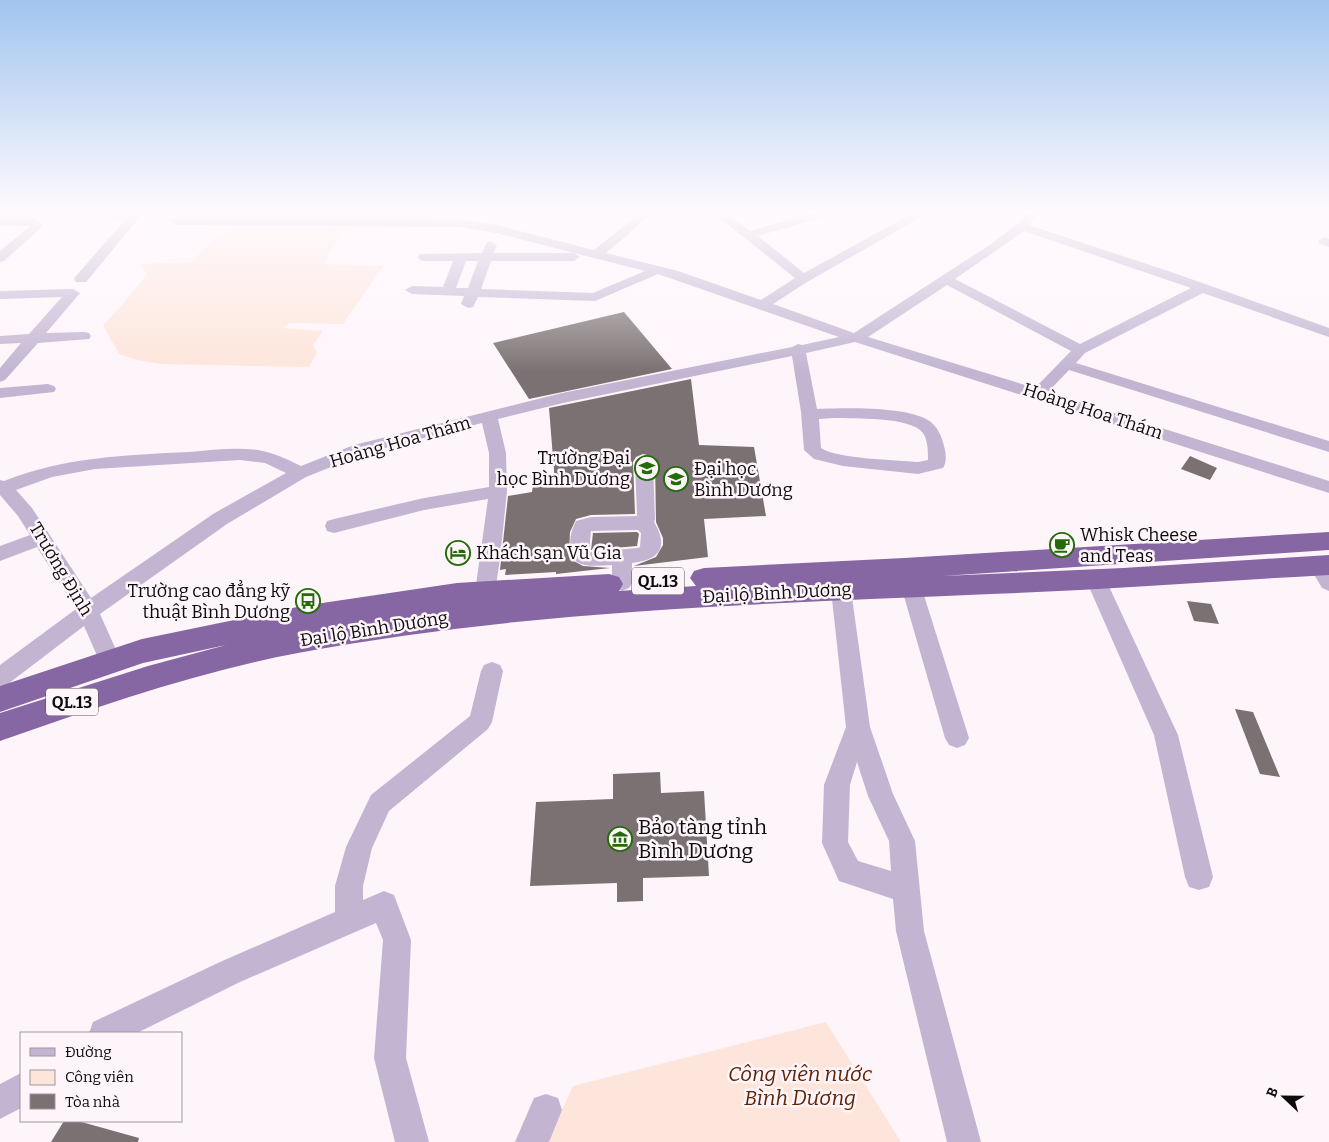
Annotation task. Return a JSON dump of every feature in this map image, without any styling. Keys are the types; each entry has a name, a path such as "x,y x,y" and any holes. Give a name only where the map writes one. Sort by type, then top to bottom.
{"highway":[{"name":"Đại lộ Bình Dương","path":"0,727 109,675 142,651 302,617 620,571 1326,564"},
{"name":"Đại lộ Bình Dương","path":"0,699 109,675 190,666 297,641 447,618 627,601 911,586 1096,580 1326,564"}],"street":[{"path":"81,278 92,265"},
{"path":"448,292 458,265"},
{"path":"470,298 483,265"},
{"name":"Hoàng Hoa Thám","path":"637,265 690,280 856,338 1329,487"},
{"path":"788,265 802,279"},
{"path":"760,306 827,265"},
{"path":"856,338 966,265"},
{"path":"1135,265 1329,333"},
{"path":"412,290 448,292 470,298 595,297 656,270"},
{"path":"946,279 1080,350"},
{"path":"1038,394 1080,350 1202,288"},
{"path":"0,295 72,293 0,377"},
{"path":"0,340 84,336"},
{"name":"Hoàng Hoa Thám","path":"0,677 88,610 220,519 300,473 360,449 562,398 798,348 856,338"},
{"path":"798,348 813,450 820,455 844,460 918,468 937,464 938,445 925,425 913,420 841,412 809,414"},
{"path":"1065,364 1329,447"},
{"path":"0,393 48,389"},
{"path":"485,592 497,515 498,491 498,456 489,417"},
{"path":"2,487 28,477 74,466 149,459 247,455 270,458 300,473"},
{"path":"640,523 646,519 644,462"},
{"name":"Trương Định","path":"2,487 26,512 88,610 109,675"},
{"path":"334,526 424,504 498,491"},
{"path":"640,523 647,526 651,533 650,551 620,571 580,555 578,549 583,526 591,524 640,523"},
{"path":"0,554 42,538"},
{"path":"1096,580 1166,735 1200,877"},
{"path":"911,586 957,738"},
{"path":"841,590 858,727 881,796 902,841 910,930 964,1142"},
{"path":"349,920 349,886 359,846 380,803 480,722 492,671"},
{"path":"858,727 836,785 835,843 849,872 907,889"},
{"path":"106,1032 230,972 384,905 397,940 390,1058 412,1142"},
{"path":"0,1103 20,1090"},
{"path":"532,1142 546,1110"}],"green space":[{"path":"141,265 383,266 343,324 290,323 283,328 323,331 313,345 317,353 309,367 160,364 137,360 119,354 103,325 124,303 147,274"},
{"name":"Công viên nước Bình Dương","path":"826,1022 901,1142 547,1142 573,1086"}],"building":[{"path":"624,312 672,369 529,399 493,343"},
{"name":"Đại học Bình Dương","path":"691,379 699,445 754,447 766,516 704,519 708,557 634,566 656,557 663,545 663,538 656,522 655,462 651,456 643,454 636,457 633,462 635,514 591,515 576,519 570,532 569,553 572,560 583,566 610,568 556,574 556,572 505,575 506,569 500,570 508,496 532,492 533,485 555,483 549,408"},
{"path":"1190,456 1217,468 1210,480 1181,469"},
{"path":"637,532 639,534 637,546 591,550 593,533"},
{"path":"1187,601 1211,604 1219,624 1194,621"},
{"path":"1235,709 1253,712 1280,777 1260,774"},
{"name":"Bảo tàng tỉnh Bình Dương","path":"660,772 661,793 704,791 709,876 643,878 643,901 617,902 617,883 530,886 536,802 613,799 613,774"},
{"path":"63,1122 82,1122 139,1138 138,1142 51,1142"}],"place":[{"name":"Trường Đại học Bình Dương","path":"647,468"},
{"name":"Đại học Bình Dương","path":"676,479"},
{"name":"Whisk Cheese and Teas","path":"1062,545"},
{"name":"Khách sạn Vũ Gia","path":"458,553"},
{"name":"Trường cao đẳng kỹ thuật Bình Dương","path":"308,601"},
{"name":"Bảo tàng tỉnh Bình Dương","path":"620,839"}]}
